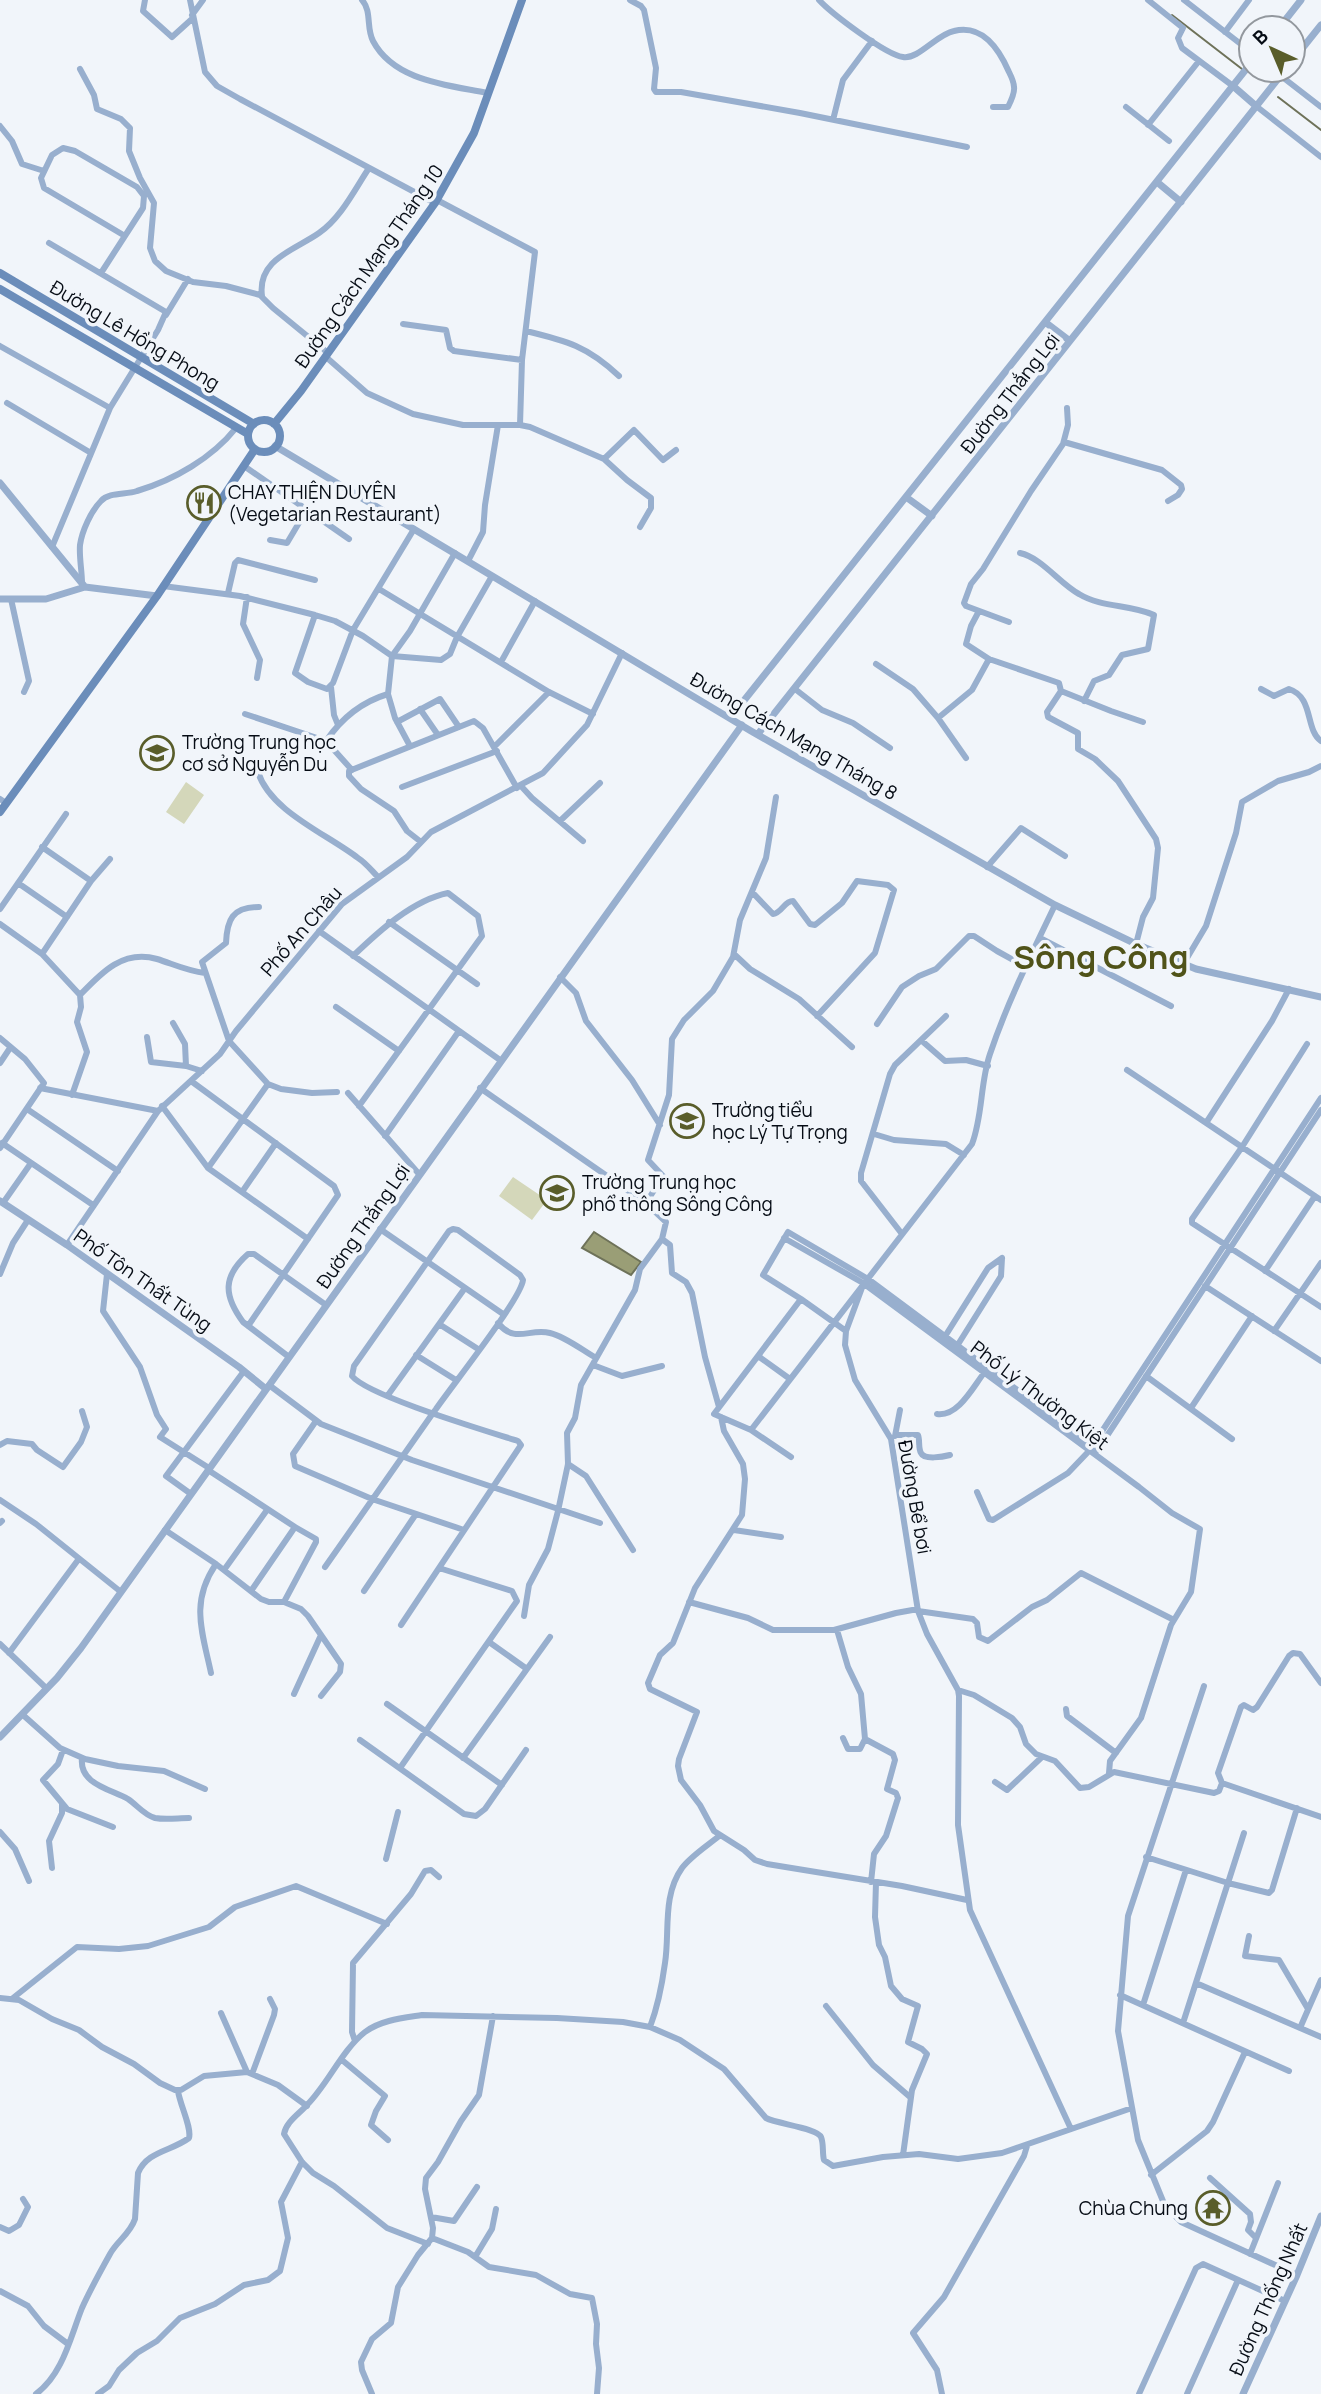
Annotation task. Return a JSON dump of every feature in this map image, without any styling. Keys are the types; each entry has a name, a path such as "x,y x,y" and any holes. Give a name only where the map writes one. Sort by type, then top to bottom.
{"main road":[{"name":"Đường Cách Mạng Tháng 10","path":"274,424 301,391 436,201 474,132 522,0"},
{"name":"Đường Lê Hồng Phong","path":"0,273 254,424"},
{"name":"Đường Lê Hồng Phong","path":"0,289 248,434"},
{"path":"264,420 274,424 279,434 275,446 266,451 255,449 250,444 248,434 254,424 264,420"},
{"path":"0,812 3,801 157,596 255,449"}],"street":[{"path":"145,0 143,11 172,37 203,0"},
{"path":"190,0 205,72 210,80 369,168 535,252 522,360 520,425"},
{"path":"362,0 367,8 369,31 373,41 394,65 410,74 487,93"},
{"path":"630,0 644,10 656,68 656,92 681,92 967,147"},
{"path":"819,0 872,41 897,56 908,58 944,34 954,31 978,33 996,46 1014,84 1008,107 993,107"},
{"path":"1148,0 1183,28 1178,38 1182,48 1321,157"},
{"path":"1184,0 1237,41"},
{"path":"1290,14 1301,0"},
{"path":"1225,32 1247,1"},
{"path":"1307,42 1321,25"},
{"path":"833,121 844,80 872,41"},
{"path":"1149,125 1199,61"},
{"path":"80,69 94,95 97,110 121,120 130,128 131,156 153,204 151,253 162,268 198,283 226,286 262,296 368,393 413,414 453,424 530,427 604,459 651,498 650,508 640,527"},
{"name":"Đường Thắng Lợi","path":"730,718 1237,81"},
{"name":"Đường Thắng Lợi","path":"758,734 1274,84"},
{"path":"1295,84 1321,107"},
{"path":"1126,107 1169,141"},
{"path":"0,126 12,141 20,163 44,171"},
{"path":"101,273 143,208 144,196 137,187 75,151 63,148 52,155 41,178 44,188 124,236"},
{"path":"262,296 262,279 275,261 284,252 319,233 338,212 369,168"},
{"path":"1157,182 1181,202"},
{"path":"48,243 162,308 166,315"},
{"path":"52,547 110,408 188,279"},
{"path":"1045,322 1070,341"},
{"path":"403,324 446,331 450,348 454,351 522,360"},
{"path":"526,331 582,347 606,363 619,376"},
{"path":"0,346 110,408"},
{"path":"6,403 91,453"},
{"path":"1009,622 965,605 971,584 1064,442 1068,425 1067,408"},
{"path":"468,561 483,532 498,425"},
{"path":"84,586 80,545 100,502 108,496 136,492 183,471 220,446 236,428"},
{"path":"604,459 634,430 663,460 676,450"},
{"path":"1064,442 1162,470 1181,485 1182,489 1168,501"},
{"name":"Đường Cách Mạng Tháng 8","path":"275,446 730,718 1055,905 1136,944 1196,968 1321,996"},
{"path":"244,466 349,539"},
{"path":"0,481 84,586"},
{"path":"906,497 932,516"},
{"path":"270,540 287,543 306,511"},
{"path":"338,725 334,715 331,687 354,630 414,529"},
{"path":"410,746 397,722 388,694 392,656 455,553"},
{"path":"1020,553 1031,557 1090,600 1154,615 1148,649 1122,655 1109,675 1094,681 1084,701"},
{"path":"228,593 238,560 315,580"},
{"path":"163,586 228,593 315,615 354,630 392,656 446,658 492,576"},
{"path":"0,599 46,599 84,586 157,596"},
{"path":"379,589 549,692 593,714"},
{"path":"247,597 243,624 260,660 257,678"},
{"path":"11,599 29,681 24,692"},
{"path":"501,662 535,601"},
{"path":"979,611 966,643 989,659 1054,680 1061,687 1061,691"},
{"path":"315,615 295,673 308,682 324,688 331,687"},
{"name":"Phố An Châu","path":"67,1245 160,1109 215,1059 348,898 407,857 437,828 536,778 550,766 582,731 593,714 622,653"},
{"path":"938,718 972,690 989,659"},
{"path":"876,664 914,690 966,758"},
{"path":"1261,689 1274,696 1289,689 1293,690 1308,708 1314,734 1321,741"},
{"path":"795,690 822,710 853,723 890,748"},
{"path":"1061,691 1143,722"},
{"path":"1061,691 1046,712 1048,717 1080,735 1077,748 1118,781 1157,843 1153,898 1143,917 1136,944"},
{"path":"402,787 496,749 549,692"},
{"path":"326,741 338,725 364,703 388,694"},
{"path":"397,722 442,699 459,727"},
{"path":"420,709 438,735"},
{"path":"245,714 326,741 352,770"},
{"path":"421,842 407,831 394,811 356,785 349,776 349,771 477,721 519,787 583,841"},
{"name":"Đường Thắng Lợi","path":"0,1737 23,1715 81,1647 742,725"},
{"path":"1184,963 1206,926 1236,833 1242,802 1278,781 1321,766"},
{"path":"258,772 266,789 285,807 358,857 378,877"},
{"path":"561,820 600,783"},
{"path":"646,1203 663,1176 648,1160 671,1088 672,1039 684,1020 713,991 734,954 740,920 766,858 776,797"},
{"path":"0,909 66,814"},
{"path":"987,867 1021,828 1065,856"},
{"path":"42,847 91,881"},
{"path":"42,954 91,881 110,859"},
{"path":"752,892 773,914 793,901 810,924 815,925 842,903 857,881 888,885 894,890 875,953 817,1016"},
{"path":"18,883 66,917"},
{"path":"353,956 389,922 438,895 448,893 478,916 482,936 359,1106"},
{"path":"751,1430 964,1155 977,1130 989,1056 1055,905"},
{"path":"259,906 246,908 232,916 226,927 226,943 202,962 229,1041 268,1084 274,1087 337,1092"},
{"path":"389,922 477,984"},
{"path":"0,924 42,954 80,995 77,1021 87,1052 72,1095"},
{"path":"319,932 500,1060"},
{"path":"877,1024 902,987 936,969 969,936 974,936 1026,967"},
{"path":"1040,938 1171,1006"},
{"path":"734,954 756,972 789,992 852,1047"},
{"path":"80,995 116,962 131,958 145,957 187,971 205,973"},
{"path":"560,978 576,993 586,1021 632,1080 660,1125"},
{"path":"1206,1123 1272,1021 1289,989"},
{"path":"336,1007 399,1051"},
{"path":"902,1234 860,1177 890,1074 901,1057 922,1041 946,1016"},
{"path":"173,1023 185,1044 186,1066"},
{"path":"385,1136 459,1031"},
{"path":"147,1037 151,1062 186,1066 202,1071"},
{"path":"0,1038 25,1059 44,1083 1,1144 93,1205"},
{"path":"922,1041 945,1060 966,1060 988,1066"},
{"path":"1307,1044 1242,1147 1192,1219 1193,1225 1321,1307"},
{"path":"0,1063 10,1048"},
{"path":"1127,1070 1318,1198 1265,1271"},
{"path":"191,1081 334,1186 338,1192 248,1326"},
{"path":"208,1168 268,1084"},
{"path":"40,1088 160,1109 208,1168 308,1239"},
{"path":"480,1088 646,1203 666,1223 662,1239 640,1269 635,1290 581,1385 575,1418 567,1433 568,1464 558,1509 548,1549 529,1585 524,1616"},
{"path":"348,1093 419,1174"},
{"path":"977,1492 989,1519 993,1520 1068,1472 1094,1451 1300,1137 1321,1098"},
{"path":"27,1109 118,1171"},
{"path":"1300,1137 1321,1110"},
{"path":"874,1134 894,1140 946,1144 964,1155"},
{"path":"242,1192 276,1143"},
{"path":"2,1202 31,1163"},
{"name":"Phố Tôn Thất Tùng","path":"2,1202 267,1387"},
{"path":"0,1274 13,1243 28,1220"},
{"path":"380,1229 503,1314"},
{"path":"325,1567 372,1499 403,1456 433,1413 456,1380 498,1323 522,1286 520,1275 458,1230 449,1231 426,1261 351,1371 352,1376 358,1382 388,1395 433,1413 517,1441 521,1445 401,1625"},
{"name":"Phố Lý Thường Kiệt","path":"801,1298 763,1275 786,1235 865,1281 1094,1451 1165,1508 1200,1529 1191,1592 1174,1620"},
{"path":"662,1239 670,1245 671,1273 686,1282 692,1293 719,1407"},
{"path":"289,1357 238,1316 228,1290 230,1276 244,1256 250,1253 326,1305"},
{"path":"943,1339 988,1268 1002,1258 1002,1276 955,1347"},
{"path":"1274,1331 1321,1263"},
{"path":"107,1274 103,1311 140,1367 157,1415 166,1429 160,1437 267,1510 316,1539 284,1602"},
{"path":"791,1457 751,1430 714,1414 801,1298 845,1331 865,1281"},
{"path":"1203,1285 1321,1361"},
{"path":"388,1395 465,1288"},
{"path":"1191,1408 1252,1316"},
{"path":"498,1323 504,1331 512,1334 551,1333 617,1374 627,1376 662,1366"},
{"path":"439,1324 478,1349"},
{"name":"Đường Bể bơi","path":"845,1331 845,1345 855,1380 893,1437 918,1610 927,1634 958,1690"},
{"name":"Phố Lý Thường Kiệt","path":"955,1347 984,1373 1094,1451"},
{"path":"416,1355 456,1380"},
{"path":"758,1356 790,1379"},
{"path":"191,1494 166,1476 244,1371"},
{"path":"937,1414 945,1415 960,1404 984,1373"},
{"path":"1144,1375 1232,1439"},
{"path":"267,1387 316,1420 403,1456 600,1523"},
{"path":"900,1410 893,1437 918,1435 923,1456 941,1458 950,1455"},
{"path":"0,1444 6,1441 32,1444 64,1467 81,1442 87,1427 82,1411"},
{"path":"720,1417 724,1431 741,1459 744,1471 742,1515 699,1580 673,1643 660,1656 648,1686 697,1712 679,1759 679,1774 714,1832 761,1863 967,1900"},
{"path":"316,1420 293,1454 295,1466 372,1499 464,1530"},
{"path":"568,1464 586,1476 633,1550"},
{"path":"0,1500 36,1524 121,1592"},
{"path":"224,1570 267,1510"},
{"path":"364,1591 416,1514"},
{"path":"251,1591 295,1527"},
{"path":"165,1530 265,1601 284,1602 301,1609 341,1668 321,1696"},
{"path":"734,1530 781,1537"},
{"path":"9,1653 78,1560"},
{"path":"211,1673 199,1615 203,1585 216,1564"},
{"path":"400,1769 517,1601 512,1591 439,1567"},
{"path":"690,1602 748,1618 773,1630 837,1630 896,1613 918,1610 973,1619 977,1623 979,1637 988,1641 1032,1607 1047,1601 1081,1573 1174,1620 1142,1718 1109,1764 1109,1773"},
{"path":"837,1630 848,1667 861,1694 865,1739 860,1749 848,1749 843,1738"},
{"path":"294,1694 321,1635"},
{"path":"463,1758 550,1637"},
{"path":"489,1642 527,1669"},
{"path":"0,1644 46,1688"},
{"path":"1071,2129 973,1919 967,1900 958,1825 958,1690 974,1695 1012,1718 1020,1727 1026,1744 1036,1754 1055,1762 1080,1788 1089,1787 1109,1773 1119,1772 1214,1793 1219,1791 1222,1783 1219,1773 1241,1707 1244,1705 1253,1710 1257,1707 1289,1656 1293,1653 1300,1654 1321,1683"},
{"path":"1204,1686 1166,1783 1128,1916 1118,2031 1140,2146 1165,2206 1181,2222 1250,2253 1296,2279"},
{"path":"387,1704 502,1785"},
{"path":"1066,1709 1067,1716 1116,1753"},
{"path":"23,1715 63,1750 82,1758 118,1766 164,1771 205,1789"},
{"path":"865,1739 895,1757 887,1789 896,1793 898,1798 886,1836 874,1854 873,1882 879,1945 886,1957 891,1986 902,1999 918,2006 908,2042 927,2054 910,2097 903,2155"},
{"path":"360,1740 464,1814 476,1816 485,1809 526,1751"},
{"path":"63,1750 58,1763 43,1780 72,1812 113,1827"},
{"path":"995,1782 1007,1790 1042,1757"},
{"path":"82,1758 82,1765 94,1784 128,1799 150,1816 163,1819 189,1818"},
{"path":"1222,1783 1321,1817"},
{"path":"52,1868 49,1841 62,1813 62,1804"},
{"path":"1146,1857 1266,1894 1272,1891 1297,1808"},
{"path":"386,1859 398,1812"},
{"path":"0,1832 15,1849 29,1881"},
{"path":"1183,2023 1244,1833"},
{"path":"650,2027 658,2004 666,1961 667,1909 676,1879 688,1862 719,1836"},
{"path":"355,2041 352,2032 353,1963 411,1894 425,1871 431,1870 439,1877"},
{"path":"1143,2005 1186,1870"},
{"path":"13,1998 77,1947 119,1949 148,1946 209,1927 235,1908 296,1886 387,1923"},
{"path":"1249,1936 1245,1956 1279,1960 1308,2010"},
{"path":"1300,2028 1321,1980"},
{"path":"1196,1983 1321,2037"},
{"path":"1120,1995 1289,2071"},
{"path":"0,1998 13,1998 79,2030 102,2048 178,2091"},
{"path":"250,2073 274,2015 275,2010 270,1999"},
{"path":"826,2006 873,2065 910,2097"},
{"path":"222,2013 250,2073"},
{"path":"597,2394 600,2368 592,2298 570,2294 536,2275 489,2267 449,2243 430,2241 382,2225 334,2186 313,2173 302,2162 284,2134 287,2126 307,2106 355,2041 377,2025 422,2015 623,2022 650,2027 680,2040 724,2068 766,2118 817,2133 822,2139 822,2156 832,2166 903,2155 919,2154 958,2159 1002,2153 1132,2108"},
{"path":"372,2394 361,2362 372,2339 391,2323 398,2287 430,2241 433,2228 425,2189 426,2178 479,2095 493,2016"},
{"path":"1151,2175 1207,2132 1245,2052"},
{"path":"342,2060 385,2096 372,2125 388,2140"},
{"path":"178,2091 204,2076 250,2073 278,2085 307,2106"},
{"path":"36,2394 59,2368 83,2307 111,2252 133,2226 141,2166 153,2155 189,2138 190,2129 181,2109 178,2091"},
{"path":"942,2394 937,2370 913,2333 944,2297 1024,2156 1027,2146"},
{"path":"97,2394 109,2386 119,2370 137,2353 157,2341 180,2318 215,2304 244,2285 268,2280 280,2271 288,2238 281,2202 302,2162"},
{"path":"1210,2178 1250,2214 1248,2230 1256,2238"},
{"path":"1250,2253 1279,2183"},
{"path":"431,2217 454,2221 477,2187"},
{"path":"0,2227 9,2231 19,2225 28,2207 23,2199"},
{"path":"475,2257 492,2229 496,2209"},
{"name":"Đường Thống Nhất","path":"1243,2394 1296,2279 1321,2216"},
{"path":"1139,2394 1196,2268 1203,2264 1287,2298"},
{"path":"1187,2394 1238,2280"},
{"path":"0,2291 28,2306 44,2326 68,2344"}],"shaded area":[{"path":"186,782 204,795 184,824 166,812"},
{"path":"513,1177 547,1200 532,1220 499,1196"},
{"path":"594,1232 641,1262 631,1275 582,1248"}],"waterway":[{"path":"1172,15 1237,65"},
{"path":"1278,97 1321,130"}],"place":[{"name":"CHAY THIỆN DUYÊN (Vegetarian Restaurant)","path":"204,503"},
{"name":"Trường Trung học cơ sở Nguyễn Du","path":"157,753"},
{"name":"Trường tiểu học Lý Tự Trọng","path":"687,1121"},
{"name":"Trường Trung học phổ thông Sông Công","path":"557,1193"},
{"name":"Chùa Chung","path":"1213,2208"}],"district":[{"name":"Sông Công","path":"1101,957"}]}
